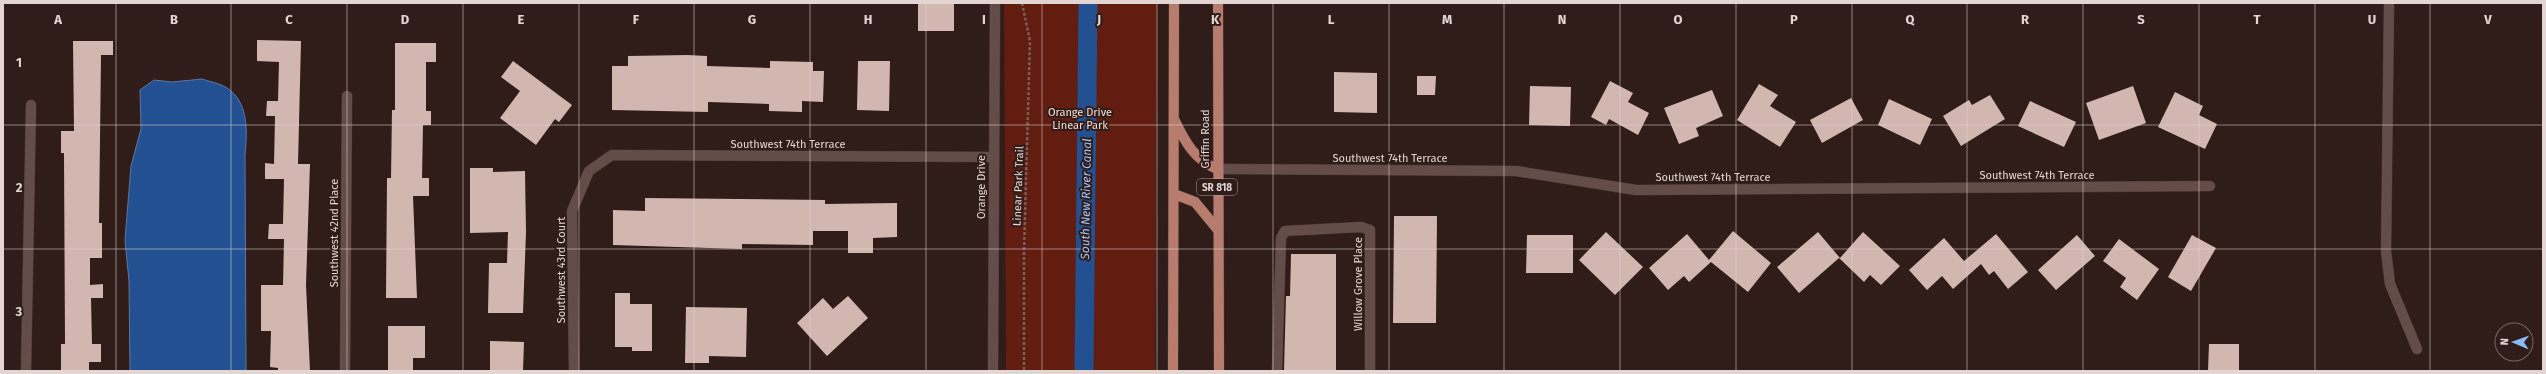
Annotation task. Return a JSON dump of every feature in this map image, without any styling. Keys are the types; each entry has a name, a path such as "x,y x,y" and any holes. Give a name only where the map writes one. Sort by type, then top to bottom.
{"main road":[{"path":"1173,371 1174,3"},
{"name":"Griffin Road","path":"1218,3 1217,169 1219,371"},
{"path":"1174,117 1186,142 1196,156 1207,165 1217,169"},
{"path":"1174,194 1195,202 1218,230"}],"street":[{"name":"Orange Drive","path":"993,371 995,3"},
{"path":"2389,3 2386,251 2390,284 2417,349"},
{"name":"Southwest 42nd Place","path":"345,371 347,96"},
{"path":"26,371 31,105"},
{"name":"Southwest 74th Terrace","path":"589,171 612,155 993,157"},
{"name":"Southwest 74th Terrace","path":"1217,169 1516,171 1636,190 2210,186"},
{"name":"Southwest 43rd Court","path":"574,371 572,211 589,171"},
{"name":"Willow Grove Place","path":"1277,371 1281,238 1285,231 1360,227 1370,230 1370,371"}],"path":[{"name":"Linear Park Trail","path":"1022,3 1030,41 1024,251 1024,371"}],"green space":[{"name":"Orange Drive Linear Park","path":"1004,3 1157,3 1155,371 1006,371"}],"water":[{"path":"202,79 221,85 231,91 237,97 241,105 246,121 246,371 130,371 129,281 125,240 131,166 141,129 140,90 154,80 172,82"}],"building":[{"path":"918,3 954,3 954,31 918,31"},
{"path":"257,40 301,41 298,164 310,164 306,285 310,371 278,371 278,368 270,367 271,331 261,331 261,285 283,285 284,239 268,239 269,224 283,224 284,179 265,179 265,163 274,164 275,116 266,116 267,101 278,101 279,62 257,61"},
{"path":"73,41 113,41 113,55 101,55 99,223 102,223 102,258 90,258 90,285 103,284 103,298 91,298 92,344 101,344 101,362 89,362 89,371 61,371 61,344 65,344 64,153 61,153 61,131 74,131"},
{"path":"395,43 436,43 436,62 426,62 426,111 431,111 431,125 423,125 422,178 429,178 429,196 413,196 417,298 386,298 387,178 391,178 392,110 395,110"},
{"path":"628,56 707,56 707,66 770,68 770,61 813,62 813,71 824,71 823,102 802,101 802,112 769,111 769,104 708,102 708,112 612,110 612,66 628,66"},
{"path":"513,61 572,105 559,122 555,119 536,145 500,118 520,91 501,77"},
{"path":"858,61 890,61 889,111 857,110"},
{"path":"1334,72 1377,73 1377,113 1334,112"},
{"path":"1417,76 1436,76 1435,95 1417,95"},
{"path":"1610,81 1633,93 1628,102 1649,113 1638,135 1609,119 1606,125 1591,117"},
{"path":"1759,84 1778,95 1770,106 1796,122 1780,147 1737,120"},
{"path":"1530,86 1571,87 1570,126 1529,125"},
{"path":"2133,86 2146,123 2099,140 2086,103"},
{"path":"1712,90 1723,116 1696,128 1699,136 1679,144 1664,108"},
{"path":"2175,92 2203,106 2199,115 2217,124 2205,149 2158,127"},
{"path":"1990,95 2005,119 1961,146 1943,116 1969,100 1972,105"},
{"path":"1851,98 1863,120 1822,143 1810,120"},
{"path":"1889,99 1932,119 1920,145 1878,125"},
{"path":"2030,101 2076,122 2064,147 2018,126"},
{"path":"470,168 493,168 493,172 525,171 526,232 523,313 488,313 489,263 507,263 508,232 470,233"},
{"path":"645,198 825,200 825,204 897,203 897,237 873,238 873,253 848,253 848,231 813,231 813,245 742,244 742,249 613,245 613,210 645,211"},
{"path":"1394,216 1437,216 1436,323 1393,323"},
{"path":"1733,231 1771,263 1748,292 1711,262 1689,282 1684,276 1668,290 1649,268 1687,234 1709,260"},
{"path":"1606,232 1643,267 1615,295 1579,260"},
{"path":"1818,232 1840,258 1863,232 1900,266 1881,285 1870,275 1864,282 1839,258 1799,293 1777,267"},
{"path":"1996,234 2028,272 2008,289 1994,271 1989,275 1981,264 1953,289 1942,276 1927,290 1909,270 1944,238 1964,261"},
{"path":"1527,235 1573,235 1573,273 1526,273"},
{"path":"2077,235 2095,256 2056,290 2038,270"},
{"path":"2192,235 2216,248 2191,291 2168,277"},
{"path":"2119,239 2159,269 2137,300 2120,287 2126,278 2103,261"},
{"path":"1291,254 1336,254 1336,371 1284,371 1286,296 1290,296"},
{"path":"615,293 630,293 630,304 652,304 652,351 632,351 632,347 615,347"},
{"path":"848,296 868,318 827,356 797,323 823,298 833,309"},
{"path":"686,307 747,308 746,357 709,356 709,363 685,363"},
{"path":"388,326 425,326 425,358 413,358 413,371 388,371"},
{"path":"490,341 524,342 523,371 490,371"},
{"path":"2209,344 2239,344 2239,371 2208,371"}],"waterway":[{"name":"South New River Canal","path":"1084,371 1088,3"}]}
